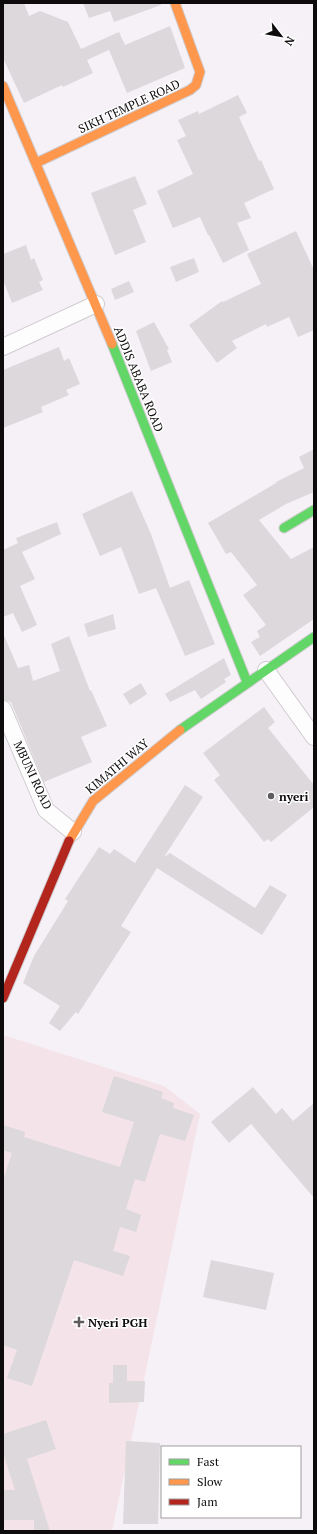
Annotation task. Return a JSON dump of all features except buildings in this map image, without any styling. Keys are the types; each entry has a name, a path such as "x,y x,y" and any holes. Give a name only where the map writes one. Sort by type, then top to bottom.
{"street":[{"name":"SIKH TEMPLE ROAD","path":"36,163 190,90 196,85 200,72 176,3"},
{"name":"ADDIS ABABA ROAD","path":"3,86 96,304 247,682"},
{"path":"3,347 96,304"},
{"path":"284,528 314,510"},
{"name":"KIMATHI WAY","path":"3,998 73,832 93,800 165,741 247,682 314,637"},
{"path":"266,670 314,737"},
{"name":"MBUNI ROAD","path":"3,709 46,810 73,832"}],"shaded area":[{"name":"Nyeri PGH","path":"3,1035 164,1086 200,1114 112,1531 3,1531"}],"traffic: fast":[{"path":"112,344 247,682"},
{"path":"284,528 314,510"},
{"path":"180,730 314,637"}],"traffic: slow":[{"path":"36,163 190,90 196,85 200,72 175,3"},
{"path":"3,86 112,344"},
{"path":"69,841 93,801 180,730"}],"traffic: jam":[{"path":"3,998 69,841"}],"place":[{"name":"nyeri","path":"271,796"},
{"name":"Nyeri PGH","path":"79,1322"}]}
